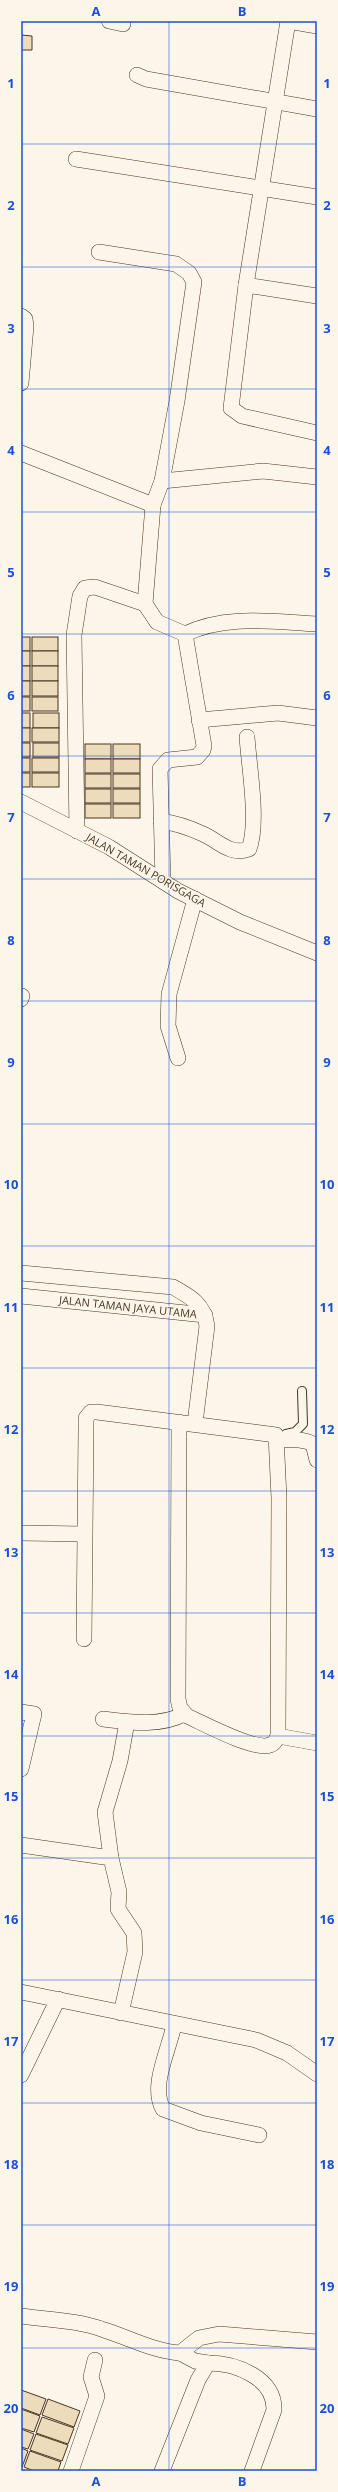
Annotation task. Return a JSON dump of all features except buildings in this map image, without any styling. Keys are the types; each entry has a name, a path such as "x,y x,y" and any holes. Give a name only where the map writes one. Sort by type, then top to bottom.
{"street":[{"path":"317,26 288,21 246,285 231,408 242,416 317,433"},
{"path":"137,75 146,79 317,109"},
{"path":"76,159 317,197"},
{"path":"99,252 176,264 189,273 194,282 177,400 162,481 153,505 145,604"},
{"path":"246,285 317,296"},
{"path":"21,316 25,319 26,326 21,383"},
{"path":"21,453 153,505"},
{"path":"162,481 263,471 317,477"},
{"path":"77,831 74,636 80,596 85,588 95,587 145,604 157,622 185,634 199,627 226,621 317,624"},
{"path":"163,881 160,769 168,760 197,757 201,754 204,746 185,634"},
{"path":"199,720 278,713 317,718"},
{"path":"161,820 173,822 204,835 232,850 249,850 252,837 252,798 247,737"},
{"name":"JALAN TAMAN PORISGAGA","path":"21,802 109,847 163,881 240,922 317,953"},
{"path":"178,1058 168,1026 169,994 195,899"},
{"name":"JALAN TAMAN JAYA UTAMA","path":"21,1273 173,1287 191,1298 205,1315"},
{"name":"JALAN TAMAN JAYA UTAMA","path":"21,1296 205,1315"},
{"path":"195,1423 206,1326 205,1315"},
{"path":"84,1639 83,1534 86,1418 91,1412 195,1423 277,1437 299,1439 313,1444 317,1460"},
{"path":"179,1422 178,1698 180,1708 184,1714 251,1744 268,1746 274,1743 278,1736 279,1498 277,1437"},
{"path":"21,1534 83,1534"},
{"path":"21,1712 34,1714 21,1769"},
{"path":"103,1719 127,1722 162,1721 175,1719 184,1714"},
{"path":"121,2013 135,1952 134,1933 118,1909 119,1892 111,1858 105,1812 120,1761 127,1722"},
{"path":"278,1736 317,1743"},
{"path":"21,1845 111,1858"},
{"path":"21,1992 174,2025 256,2040 287,2053 317,2074"},
{"path":"21,2075 58,1999"},
{"path":"174,2025 161,2069 158,2101 163,2110 201,2122 258,2135"},
{"path":"21,2316 64,2320 103,2329 152,2348 180,2353 195,2361 224,2365 258,2377 271,2390 275,2400 274,2410 252,2471"},
{"path":"180,2353 199,2338 219,2334 317,2342"},
{"path":"71,2471 97,2396 91,2377 95,2360"},
{"path":"162,2471 198,2380 208,2363"}],"lane":[{"path":"277,1437 289,1434 300,1428 302,1424 302,1392"}]}
